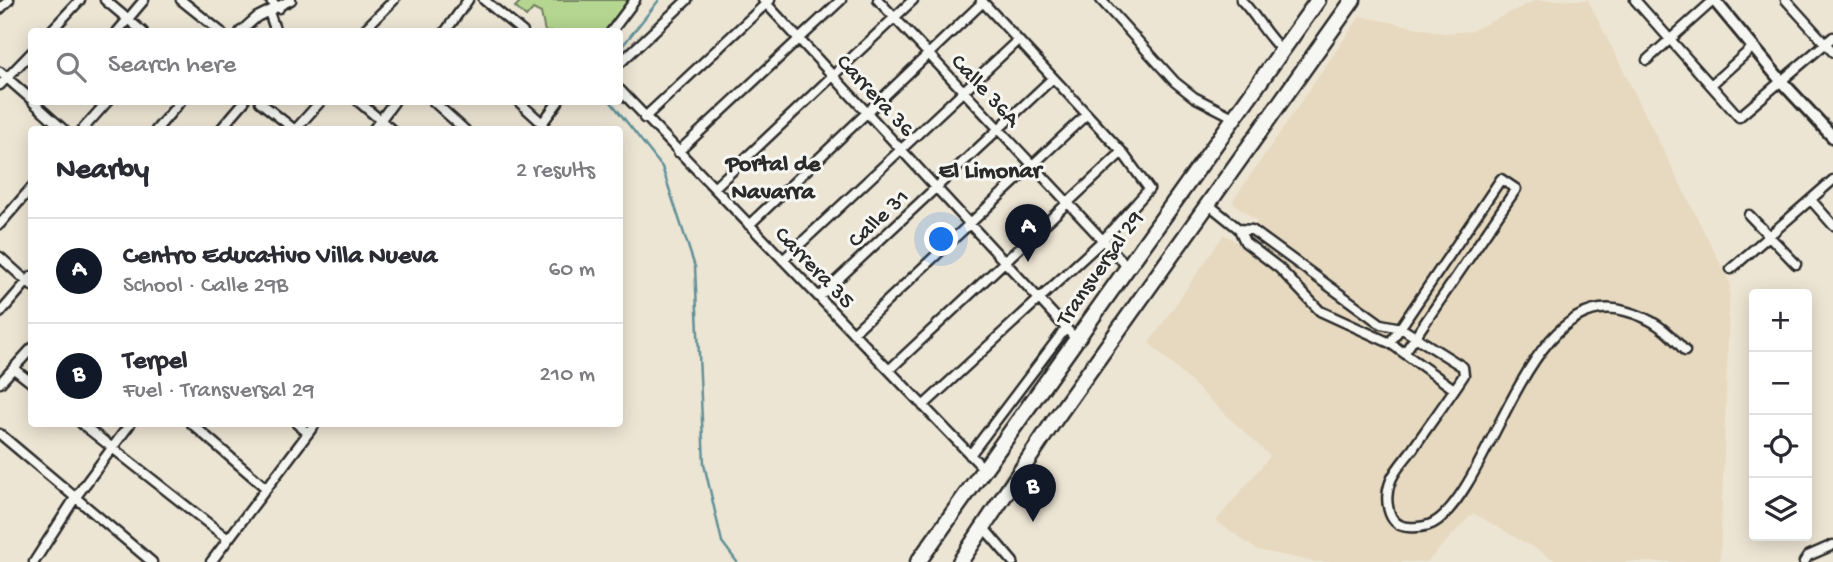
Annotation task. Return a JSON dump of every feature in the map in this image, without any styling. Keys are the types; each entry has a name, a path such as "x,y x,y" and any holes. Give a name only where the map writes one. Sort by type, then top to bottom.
{"highway":[{"name":"Transversal 29","path":"918,562 984,469 1071,333 1126,265 1318,0"},
{"path":"960,562 1055,421 1353,0"}],"street":[{"path":"0,9 9,0"},
{"path":"54,28 80,0"},
{"path":"105,0 138,28"},
{"path":"120,28 144,0"},
{"path":"181,0 216,28"},
{"path":"270,0 279,8"},
{"path":"245,28 257,17 291,0"},
{"path":"366,28 394,0"},
{"path":"448,28 468,0"},
{"path":"484,0 518,28"},
{"path":"614,28 635,0"},
{"path":"623,60 687,0"},
{"path":"678,152 841,0"},
{"name":"Calle 36A","path":"878,0 1126,265"},
{"path":"714,188 913,0"},
{"path":"1101,0 1175,82 1194,97 1233,117"},
{"path":"1241,0 1256,15 1267,37 1282,50"},
{"path":"1635,0 1739,117 1829,41"},
{"path":"1647,60 1714,0 1782,82 1833,137"},
{"path":"1786,0 1829,41 1833,52"},
{"path":"1794,8 1803,0"},
{"path":"644,118 766,1"},
{"name":"Carrera 36","path":"766,1 1071,333"},
{"path":"749,225 982,1 1122,152 1149,189 1103,240 923,406"},
{"path":"269,12 275,28"},
{"path":"783,260 1018,40"},
{"path":"1712,84 1753,47"},
{"path":"0,85 4,75 28,55"},
{"path":"4,75 28,97"},
{"name":"Calle 31","path":"819,298 1053,78"},
{"name":"Carrera 35","path":"623,94 984,469"},
{"path":"36,105 60,126"},
{"path":"86,126 104,105"},
{"path":"159,126 177,105"},
{"path":"223,126 241,105"},
{"path":"264,105 290,126"},
{"path":"299,126 317,105"},
{"path":"362,105 387,126"},
{"path":"376,126 392,105"},
{"path":"437,105 461,126"},
{"path":"522,105 540,126 556,105"},
{"path":"853,333 1087,114"},
{"path":"889,370 1122,152"},
{"path":"1390,343 1501,179 1516,189 1405,352"},
{"path":"1731,270 1833,180"},
{"path":"0,224 28,192"},
{"path":"1811,200 1833,225"},
{"path":"1208,204 1239,229 1245,242 1279,268 1320,312 1390,343 1454,389"},
{"path":"1749,215 1796,264"},
{"path":"1239,229 1252,230 1381,324 1401,328 1463,367 1464,375 1390,481 1387,506 1393,521 1404,527 1425,527 1438,521 1452,506 1472,477 1511,400 1555,334 1578,316 1612,307 1633,313 1653,320 1685,351"},
{"path":"1450,256 1465,264"},
{"path":"0,257 28,279"},
{"path":"0,313 28,283"},
{"path":"970,455 1071,333"},
{"path":"0,383 28,353"},
{"path":"14,369 28,380"},
{"path":"86,427 228,540"},
{"path":"34,562 75,498 128,427"},
{"path":"195,427 266,488"},
{"path":"301,427 308,433"},
{"path":"211,562 313,427"},
{"path":"0,434 152,562"},
{"path":"984,528 1013,562"},
{"path":"1804,562 1808,556 1833,545"}],"shaded area":[{"path":"1536,0 1588,0 1730,283 1720,562 1558,562 1473,513 1427,562 1316,562 1257,550 1216,521 1270,456 1149,343 1224,234 1243,246 1257,221 1232,202 1360,16 1444,33 1471,31"}],"green space":[{"path":"522,0 629,0 607,28 544,28 541,13 533,9 526,17 515,7"}],"waterway":[{"path":"623,45 659,0"},
{"path":"613,105 662,167 695,267 704,464 722,542 737,562"}],"place":[{"name":"Centro Educativo Villa Nueva","path":"1028,262"},
{"name":"Terpel","path":"1033,522"}],"district":[{"name":"El Limonar","path":"990,169"},
{"name":"Portal de Navarra","path":"773,176"}]}
